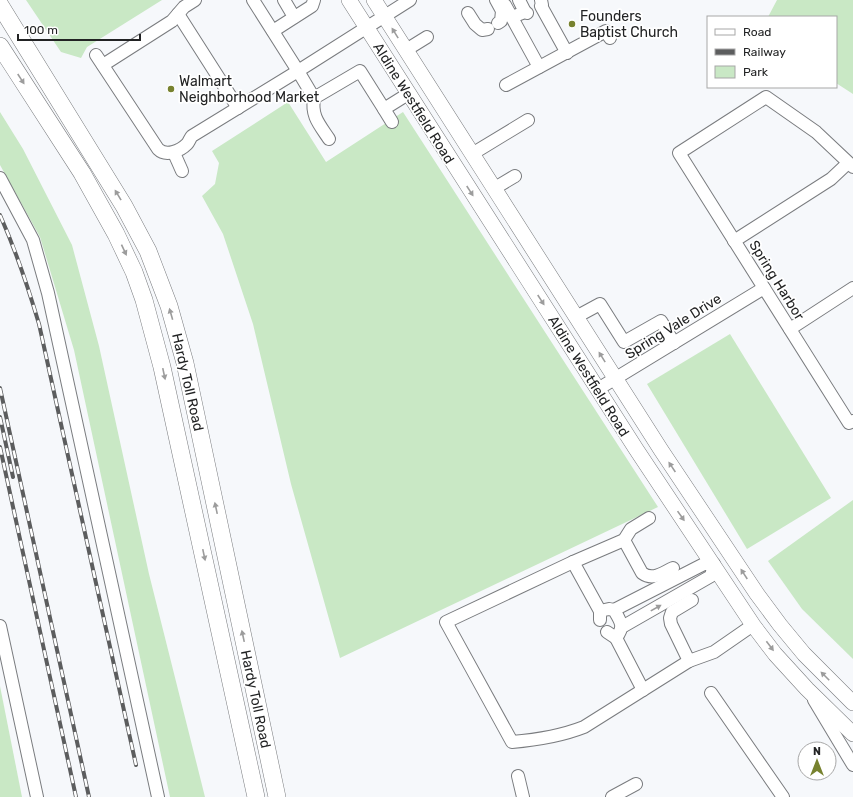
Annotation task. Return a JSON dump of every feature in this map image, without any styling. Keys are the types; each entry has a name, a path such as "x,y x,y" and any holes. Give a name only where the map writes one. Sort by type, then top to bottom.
{"highway":[{"name":"Hardy Toll Road","path":"0,5 124,206 148,251 169,306 185,363 277,797"},
{"name":"Hardy Toll Road","path":"0,46 82,172 116,234 134,272 144,300 162,367 256,797"}],"main road":[{"name":"Aldine Westfield Road","path":"349,0 636,449 714,564 753,625 775,654 807,689 853,734"},
{"name":"Aldine Westfield Road","path":"374,0 495,188 615,379 757,594 780,626 804,654 853,703"},
{"path":"454,166 472,154"},
{"path":"714,564 731,554"}],"street":[{"path":"103,65 172,21 184,7 195,0"},
{"path":"253,0 314,98 312,108 317,121 329,139"},
{"path":"284,0 294,17"},
{"path":"273,31 312,6 314,0"},
{"path":"96,54 158,149 165,153 174,152 187,144 192,136 410,0"},
{"path":"512,17 526,13 519,0"},
{"path":"541,0 541,6 567,52"},
{"path":"500,3 512,17 539,67"},
{"path":"468,13 475,24 482,30 494,27 501,21 502,11 500,3"},
{"path":"178,14 238,108"},
{"path":"506,85 606,31 610,38"},
{"path":"406,50 427,38"},
{"path":"314,98 360,71 392,122"},
{"path":"384,109 408,94"},
{"name":"Spring Harbor","path":"850,165 816,132 766,97 679,153 790,329 851,422"},
{"path":"472,154 528,120"},
{"path":"174,152 182,171"},
{"path":"734,241 850,165"},
{"path":"495,188 515,176"},
{"path":"0,178 33,240 48,293 158,797"},
{"name":"Spring Vale Drive","path":"598,389 764,288"},
{"path":"790,329 853,288"},
{"path":"576,318 600,304 624,342 661,321 674,343"},
{"path":"649,518 631,529 624,540 573,562 446,622 512,742 531,741 552,737 584,728 690,661 714,652 753,625"},
{"path":"624,540 642,572 646,575 656,577 673,568"},
{"path":"573,562 600,615 609,609 614,610 704,564 714,564 712,576 622,627"},
{"path":"690,661 671,624 670,618 672,612 692,600"},
{"path":"614,610 622,622 622,627 620,632 612,635 643,690"},
{"path":"0,626 37,797"},
{"path":"807,689 853,765"},
{"path":"711,693 783,797"},
{"path":"518,776 523,797"},
{"path":"612,797 636,784"}],"green space":[{"path":"26,0 162,0 87,47 81,58 61,52"},
{"path":"777,0 853,0 853,94 837,84 837,16 769,16"},
{"path":"288,102 326,162 403,112 658,507 340,658 291,484 253,324 223,234 202,196 215,184 219,163 212,151"},
{"path":"0,112 23,149 72,245 99,346 149,574 205,797 170,797 74,350 40,237 0,165"},
{"path":"730,334 831,498 747,549 647,384"},
{"path":"853,500 853,659 802,609 768,561"},
{"path":"0,686 22,797 0,797"}],"railway":[{"path":"0,215 31,296 39,324 136,765"},
{"path":"0,388 89,797"},
{"path":"0,417 13,477"},
{"path":"0,447 76,797"}],"place":[{"name":"Founders Baptist Church","path":"572,24"},
{"name":"Walmart Neighborhood Market","path":"171,89"}]}
